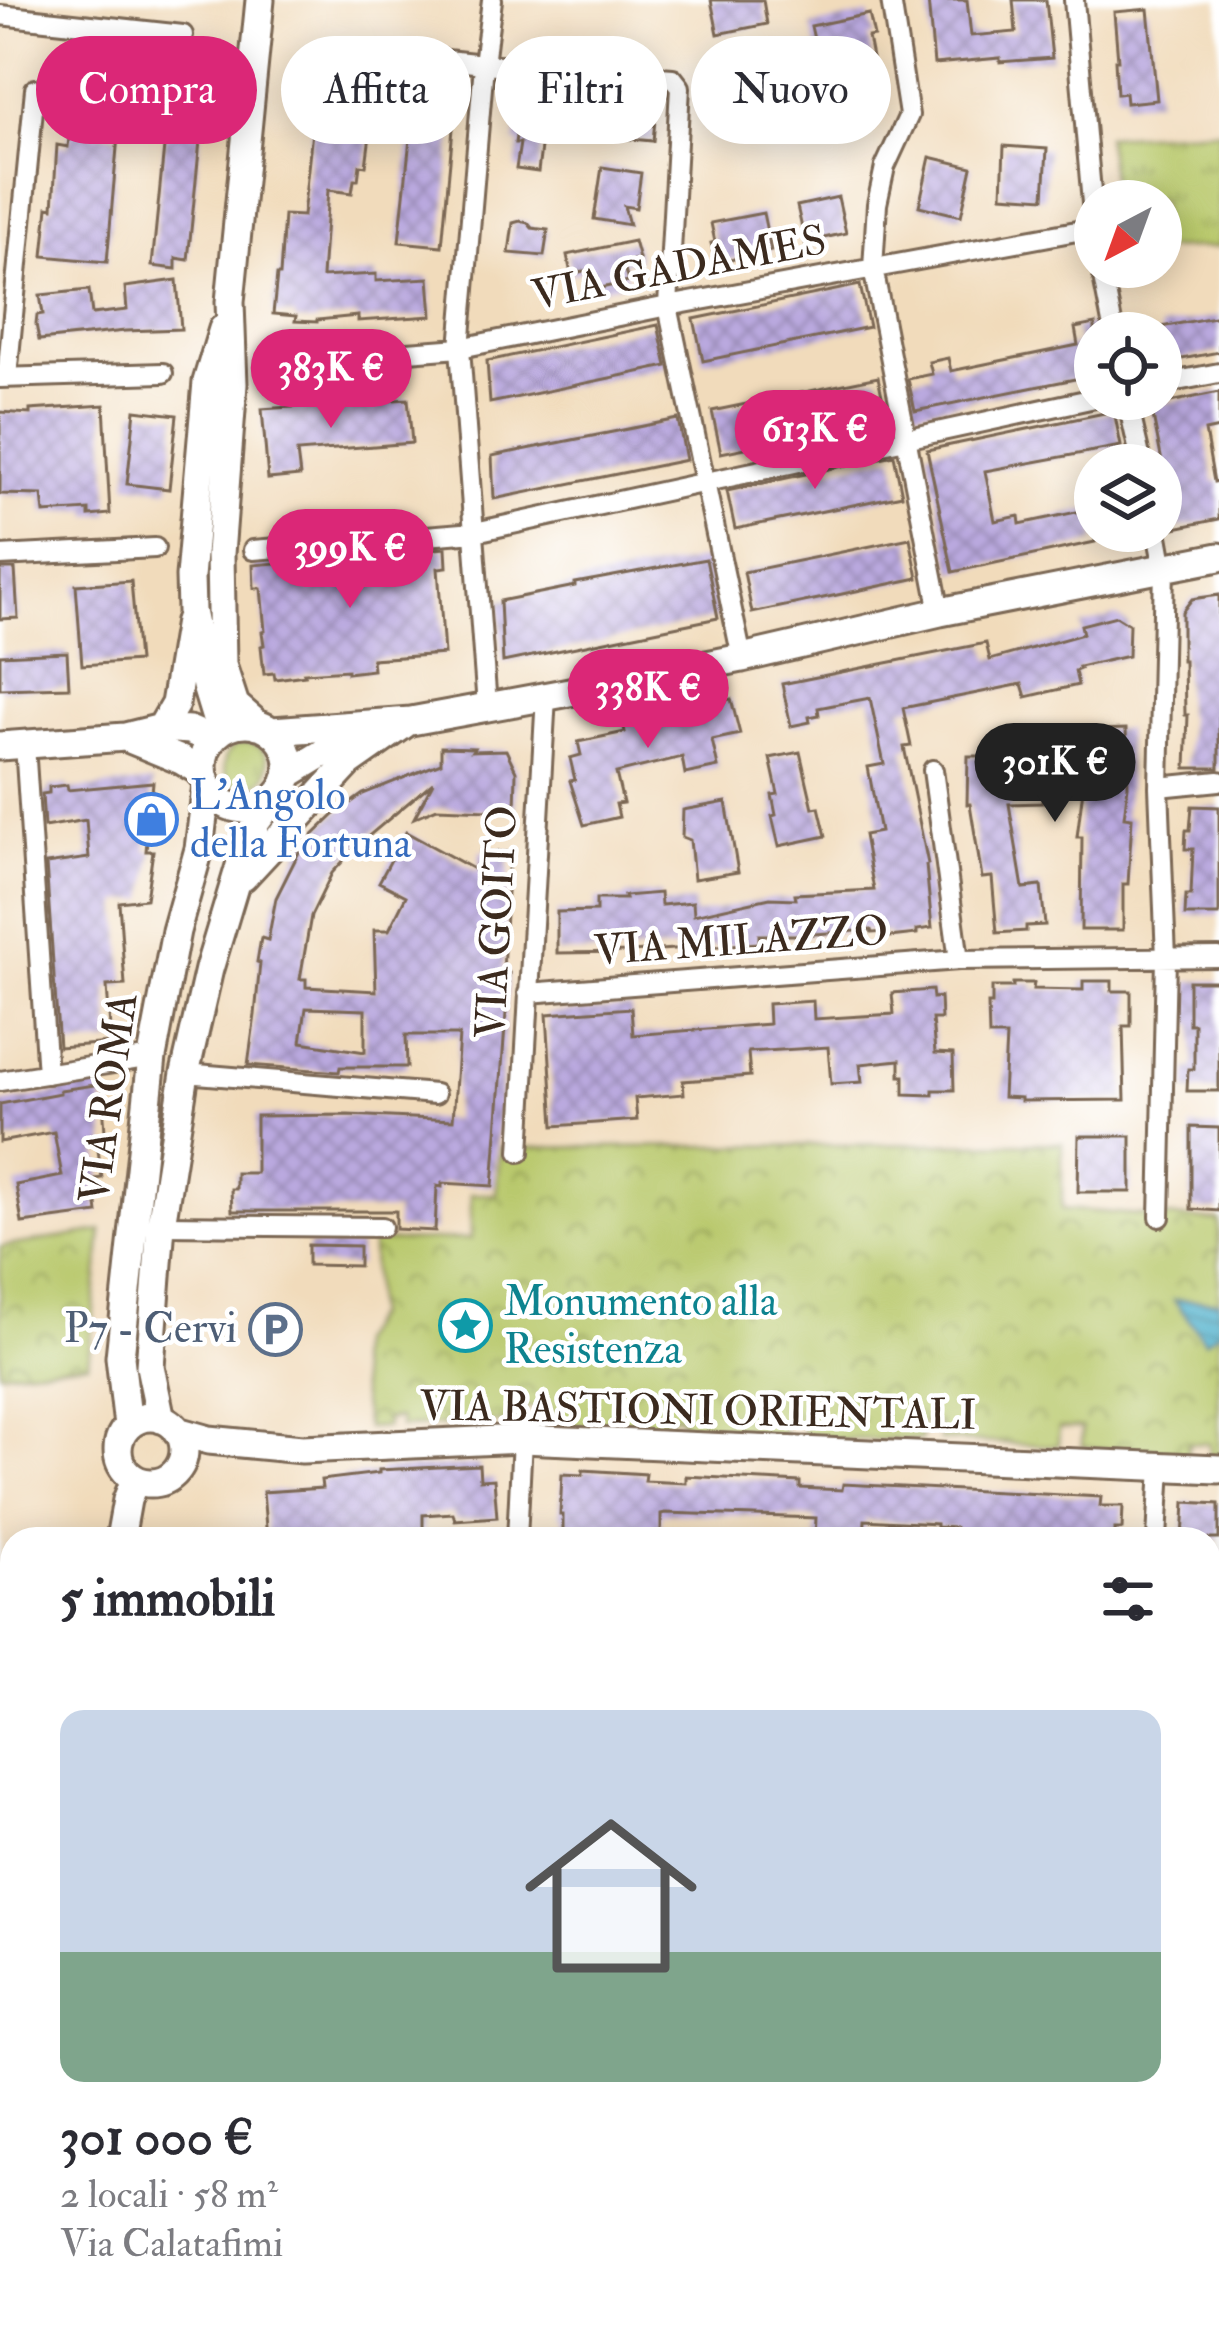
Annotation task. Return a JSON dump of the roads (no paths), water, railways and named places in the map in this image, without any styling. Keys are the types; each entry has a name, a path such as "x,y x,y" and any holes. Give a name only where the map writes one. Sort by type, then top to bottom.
{"main road":[{"path":"260,0 230,302 233,384 220,554 222,665 235,705 265,728 284,746 289,774 271,802 250,810 230,806 212,794 205,779 204,756 216,736 238,723 265,728 397,721 487,706 742,658 940,612 1219,557"},
{"path":"216,736 191,611 190,577 207,382 230,302"},
{"path":"161,728 175,704 191,611"},
{"path":"289,774 351,736 397,721"},
{"name":"VIA ROMA","path":"236,885 296,816 397,721"},
{"path":"13,746 125,737 161,728 216,736"},
{"path":"125,737 181,760 205,779"},
{"name":"VIA ROMA","path":"128,1426 120,1357 152,1057 176,931 199,849 205,779"},
{"name":"VIA ROMA","path":"169,1425 150,1366 161,1225 185,1073 239,866 256,822 271,802"},
{"path":"143,1418 169,1425 184,1446 177,1471 153,1484 135,1480 122,1466 118,1442 128,1426 143,1418"},
{"name":"VIA BASTIONI ORIENTALI","path":"169,1425 209,1440 302,1449 522,1439 1219,1469"},
{"path":"122,1527 135,1480"}],"street":[{"path":"487,706 460,348 492,0"},
{"path":"891,0 909,115 885,166 873,268 940,612"},
{"path":"1074,0 1090,180"},
{"path":"0,15 183,35"},
{"path":"471,63 673,78 680,87 668,306 742,658"},
{"path":"35,89 4,377 163,373"},
{"name":"VIA GADAMES","path":"277,362 460,348 1074,232"},
{"path":"1182,380 1219,373"},
{"path":"253,550 476,532 1074,402"},
{"path":"0,556 155,548"},
{"path":"1160,1216 1166,958 1159,787 1161,552"},
{"name":"VIA GOITO","path":"520,1152 546,696"},
{"path":"13,746 46,1074"},
{"path":"933,770 959,960"},
{"path":"1159,787 1219,781"},
{"name":"VIA MILAZZO","path":"528,993 959,960 1219,957"},
{"path":"0,1081 152,1057"},
{"path":"185,1073 435,1094"},
{"name":"VIA ROMA","path":"161,1225 382,1227"},
{"path":"518,1527 522,1439"},
{"path":"1158,1527 1161,1466"}],"water":[{"path":"1174,1300 1219,1301 1219,1331 1205,1341"}],"place":[{"name":"L'Angolo della Fortuna","path":"151,820"},
{"name":"Monumento alla Resistenza","path":"465,1326"},
{"name":"P7 - Cervi","path":"276,1329"}]}
